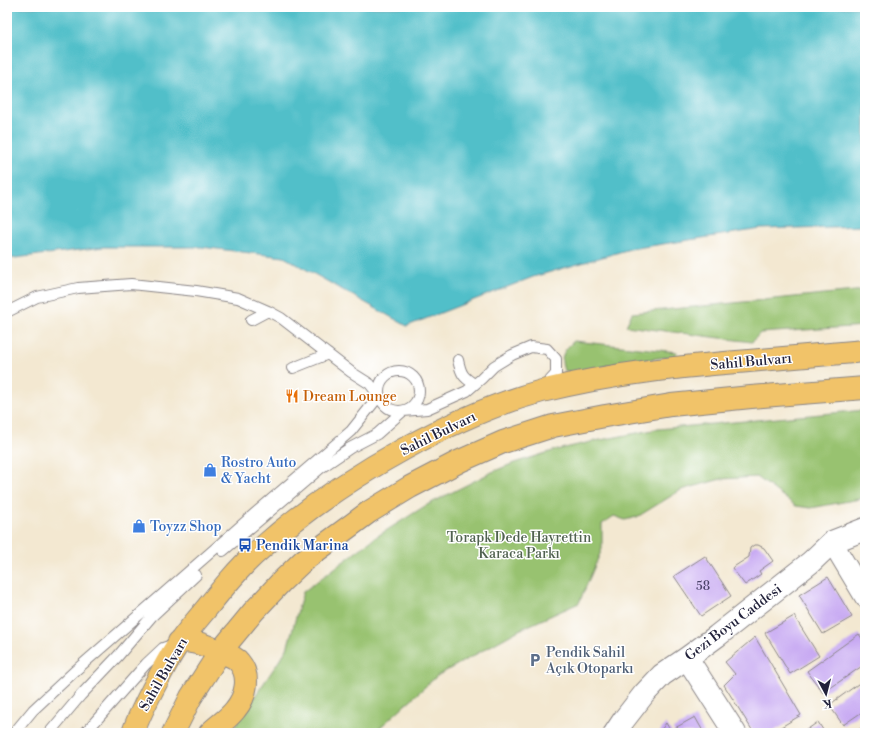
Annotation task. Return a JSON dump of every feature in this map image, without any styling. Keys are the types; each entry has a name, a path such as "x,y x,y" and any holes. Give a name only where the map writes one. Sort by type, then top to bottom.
{"highway":[{"name":"Sahil Bulvarı","path":"133,733 136,723 152,690 179,642 218,595 255,554 299,516 336,490 374,466 427,437 465,418 505,403 541,391 589,381 640,372 698,365 865,351"},
{"path":"173,733 191,697 220,652 282,580 304,560 368,512 410,487 460,461 503,442 553,426 605,416 664,406 751,397 865,388"},
{"path":"179,642 196,642 239,660 244,670 246,689 241,701 236,710 210,733"}],"street":[{"name":"Gezi Boyu Caddesi","path":"615,733 644,694 662,674 717,636 805,567 832,542 865,529"},
{"path":"832,542 865,597"},
{"path":"687,658 735,733"}],"lane":[{"path":"7,312 38,297 78,288 131,284 196,291 238,298 281,318 351,372 370,384 379,396 382,403 394,411 427,408 467,390 494,366 512,355 531,347 547,349 556,359 556,374 541,391"},
{"path":"250,320 268,311"},
{"path":"293,368 328,354"},
{"path":"458,360 462,375 474,384"},
{"path":"14,733 34,710 76,670 351,431 379,396 379,386 387,375 398,371 410,374 415,378 418,384 419,394 413,406 403,411 378,434 350,448 322,467 190,580 152,616 49,733"},
{"path":"85,733 146,664 163,648 179,642"}],"green space":[{"path":"865,290 865,326 760,333 752,342 626,326 632,313"},
{"path":"574,341 677,352 676,356 625,362 572,373 564,370 562,357"},
{"name":"Torapk Dede Hayrettin Karaca Parkı","path":"865,410 865,498 811,508 796,506 757,477 721,479 681,490 637,517 625,520 614,516 602,524 602,549 579,603 519,630 437,676 374,733 230,733 287,649 303,592 376,537 425,506 492,472 514,463 556,450 595,441 658,429"}],"water":[{"path":"7,7 865,7 865,226 761,229 630,249 533,277 407,326 284,257 201,247 103,247 7,259"}],"building":[{"path":"754,545 764,548 773,561 759,571 761,574 745,585 732,568 749,557 750,548"},
{"path":"705,556 731,596 701,616 674,576"},
{"path":"828,577 852,617 823,634 799,595"},
{"path":"794,616 819,656 790,674 765,633"},
{"path":"859,634 865,643 865,664 823,693 807,671"},
{"path":"755,637 801,715 771,733 754,733 724,685 735,674 725,662"},
{"path":"865,679 865,710 843,725 829,705"},
{"path":"695,717 704,733 675,733 673,729"},
{"path":"818,722 825,733 802,733"},
{"path":"666,723 672,733 659,733"},
{"path":"865,726 865,733 853,733"}],"place":[{"name":"Dream Lounge","path":"292,396"},
{"name":"Rostro Auto & Yacht","path":"210,470"},
{"name":"Toyzz Shop","path":"139,526"},
{"name":"Pendik Marina","path":"245,545"},
{"name":"Pendik Sahil Açık Otoparkı","path":"535,660"}]}
